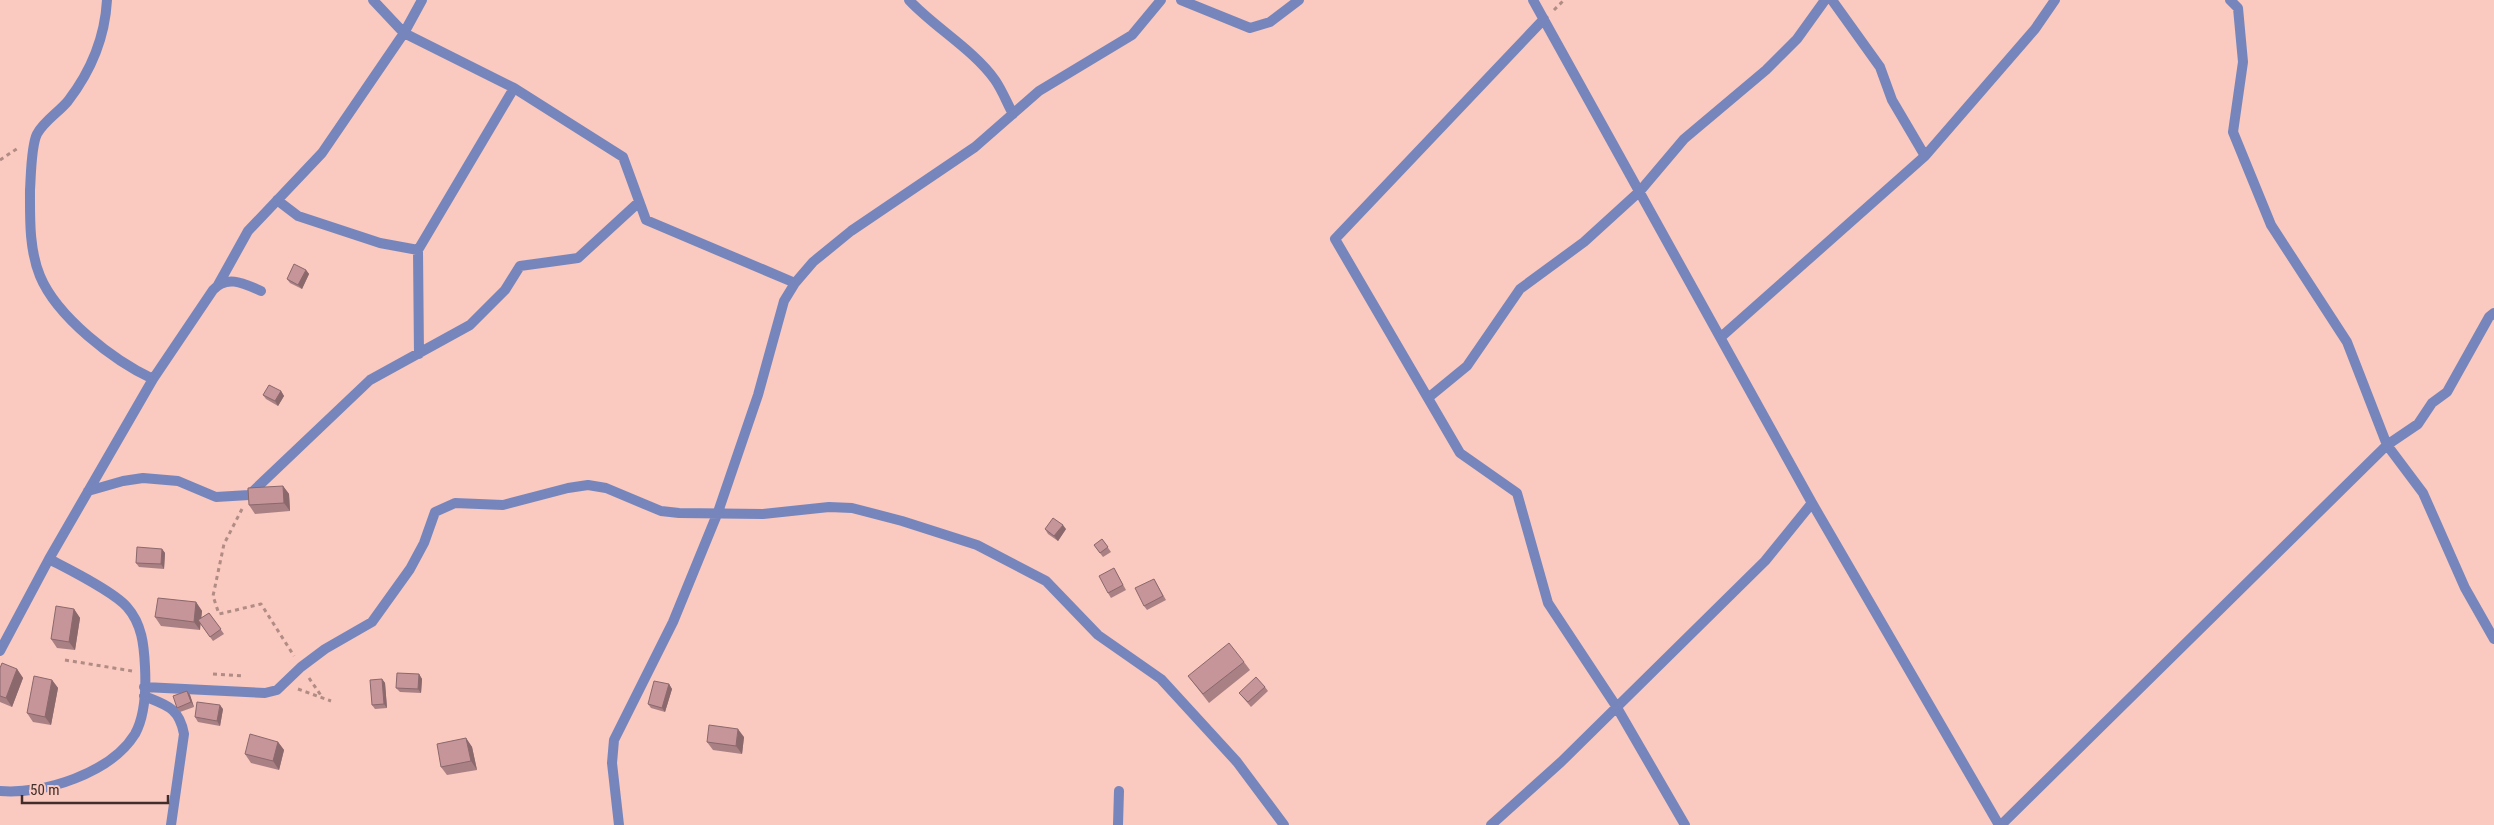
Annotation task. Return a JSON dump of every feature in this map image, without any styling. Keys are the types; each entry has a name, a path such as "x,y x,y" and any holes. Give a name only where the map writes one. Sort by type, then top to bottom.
{"street":[{"path":"107,0 101,40 89,69 68,100 37,134 31,175 29,225 40,276 53,299 86,332 134,370 153,379"},
{"path":"373,0 404,34 514,88 623,157 646,220 795,283"},
{"path":"0,651 49,559 153,379 218,285 248,231 322,153 404,34 422,0"},
{"path":"909,0 928,20 952,36 994,79 1013,114"},
{"path":"619,825 612,763 614,740 673,622 718,512 758,395 784,301 795,283 814,262 851,231 910,189 947,167 1013,114 1039,90 1132,35 1161,0"},
{"path":"1181,0 1250,28 1270,22 1299,0"},
{"path":"1534,0 1812,503 2000,825 2387,445 2418,424 2432,403 2447,392 2489,318 2494,313"},
{"path":"1428,398 1467,366 1520,289 1584,242 1640,191 1684,139 1766,70 1791,46 1825,0"},
{"path":"1832,0 1880,67 1892,100 1925,156"},
{"path":"1721,337 1925,156 2035,29 2055,0"},
{"path":"2230,0 2238,8 2243,62 2233,132 2271,225 2347,342 2387,445 2424,493 2465,588 2494,639"},
{"path":"1544,19 1335,239 1460,454 1517,493 1548,603 1616,706 1685,825"},
{"path":"419,354 418,250 514,88"},
{"path":"277,200 298,216 380,243 418,250"},
{"path":"88,491 123,481 143,478 178,481 216,497 227,498 249,495 260,487 361,388 383,372 470,325 505,290 520,266 578,258 639,202"},
{"path":"218,285 229,281 261,291"},
{"path":"144,692 272,693 340,638 372,622 410,569 424,543 435,512 455,503 503,505 568,488 588,485 606,488 661,510 679,513 762,514 829,507 852,508 902,520 977,545 1046,581 1098,635 1161,679 1237,762 1284,825"},
{"path":"1491,825 1561,762 1766,561 1812,503"},
{"path":"0,791 18,793 44,790 107,762 123,749 135,734 141,716 145,673 144,642 137,623 126,606 49,559"},
{"path":"144,692 170,707 182,722 184,734 171,825"},
{"path":"1118,825 1119,791"}],"path":[{"path":"249,495 224,544 213,596 219,614 261,604 322,698"},
{"path":"64,660 145,673"}],"building":[{"path":"294,264 306,270 298,285 287,279"},
{"path":"269,385 281,391 275,401 263,395"},
{"path":"283,486 284,503 249,505 248,488"},
{"path":"1053,518 1063,525 1054,536 1045,529"},
{"path":"1102,539 1108,547 1100,553 1094,545"},
{"path":"137,547 162,549 161,564 136,563"},
{"path":"1114,568 1123,585 1108,593 1099,576"},
{"path":"1154,579 1163,596 1144,606 1135,588"},
{"path":"158,598 196,602 194,622 155,617"},
{"path":"56,606 74,609 69,642 51,639"},
{"path":"209,613 221,629 210,637 198,620"},
{"path":"1229,643 1244,662 1203,694 1188,676"},
{"path":"2,663 17,669 6,698 0,696 0,668"},
{"path":"397,673 419,674 418,689 396,688"},
{"path":"34,676 52,680 45,717 27,713"},
{"path":"1256,677 1265,687 1248,702 1239,693"},
{"path":"382,679 384,704 372,705 370,680"},
{"path":"654,681 669,684 662,708 648,704"},
{"path":"187,691 191,702 177,708 173,696"},
{"path":"197,702 220,705 217,721 195,717"},
{"path":"709,725 738,729 736,746 707,742"},
{"path":"250,734 278,742 273,761 245,754"},
{"path":"466,738 471,761 441,767 437,744"}]}
